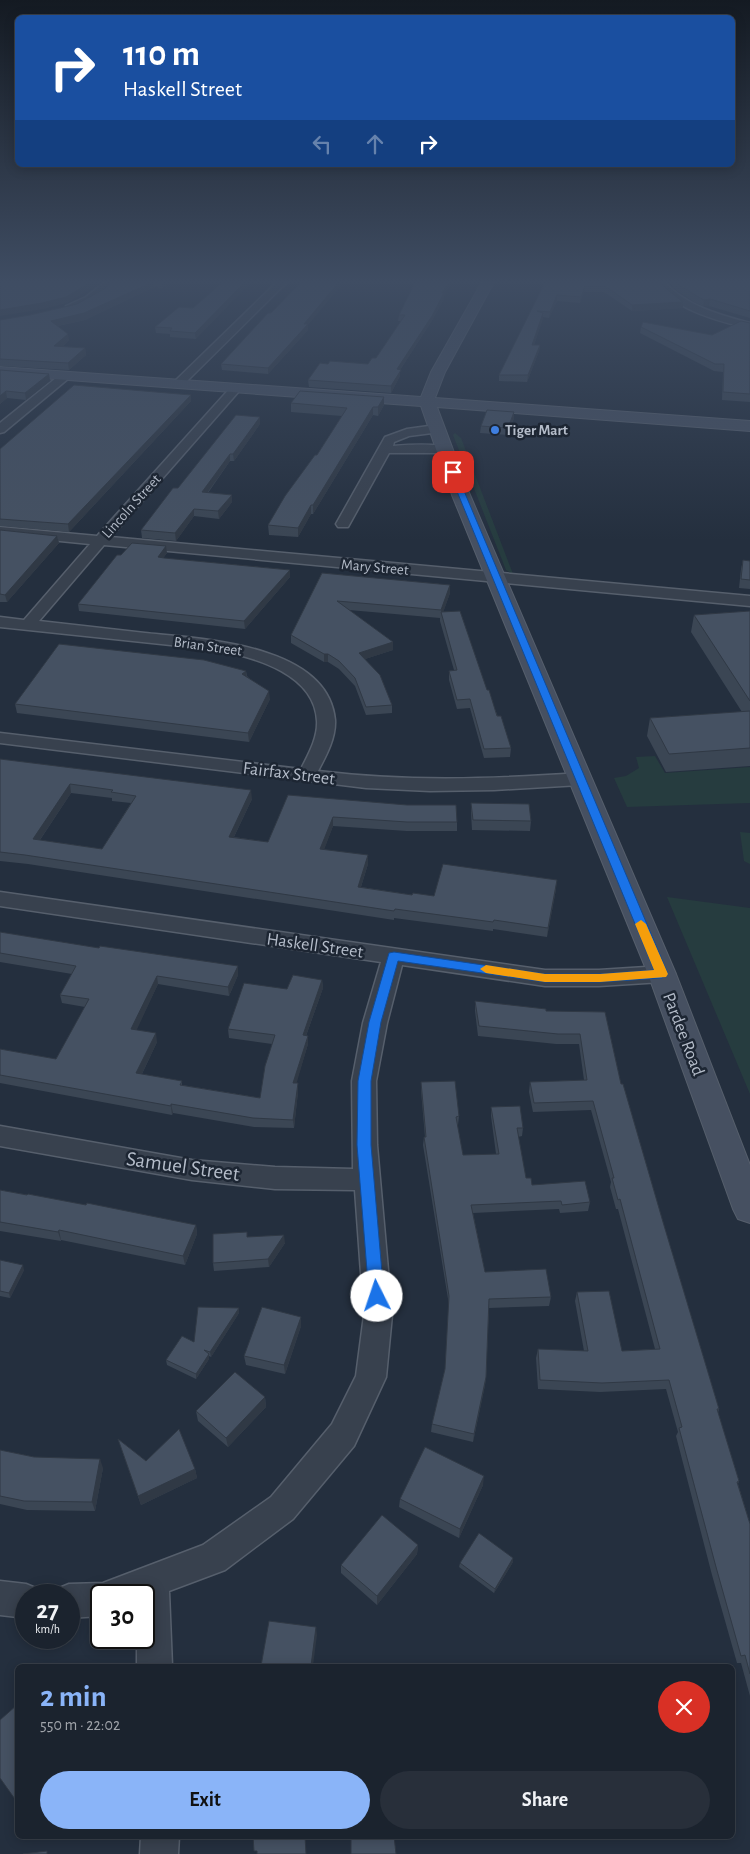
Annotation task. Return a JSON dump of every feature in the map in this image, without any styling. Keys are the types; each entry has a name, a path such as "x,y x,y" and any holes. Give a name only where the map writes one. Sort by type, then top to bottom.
{"main road":[{"path":"427,401 440,369"},
{"path":"0,371 750,426"},
{"name":"Pardee Road","path":"427,401 444,450 495,578 662,974 750,1209"}],"street":[{"path":"178,384 194,369"},
{"path":"0,430 65,376"},
{"name":"Lincoln Street","path":"28,625 236,388"},
{"path":"343,524 384,450 386,443 393,438 407,433 436,429"},
{"path":"384,450 409,448 444,450"},
{"name":"Mary Street","path":"0,531 750,601"},
{"name":"Brian Street","path":"0,622 218,645 252,653 277,662 307,682 318,696 324,711 326,722 322,739 313,763 306,775"},
{"name":"Fairfax Street","path":"0,738 366,782 494,784 580,779"},
{"name":"Haskell Street","path":"0,899 545,978 600,978 662,974"},
{"path":"146,1584 212,1558 282,1508 343,1435 371,1377 378,1315 364,1145 364,1081 375,1022 394,956"},
{"name":"Samuel Street","path":"0,1136 192,1170 276,1178 368,1180"},
{"path":"152,1582 155,1664"},
{"path":"0,1598 15,1600"},
{"path":"159,1854 160,1839"}],"green space":[{"path":"455,433 461,438 513,574 506,570 453,435"},
{"path":"655,756 665,773 750,767 750,803 627,807 614,778 626,776 639,768 636,757"},
{"path":"740,832 750,833 750,864 744,861"},
{"path":"667,897 750,908 750,1094"}],"building":[{"path":"316,369 401,370 391,386 308,380"},
{"path":"502,369 531,369 528,375 499,375"},
{"path":"724,369 750,369 750,394 723,392"},
{"path":"0,370 49,374 25,393 6,391 0,396"},
{"path":"74,385 191,395 68,524 0,519 0,449"},
{"path":"300,391 384,397 378,407 373,407 298,528 268,525 285,496 315,455 317,455 347,408 291,403"},
{"path":"487,410 514,412 508,428 481,426"},
{"path":"236,415 260,417 202,492 232,495 218,511 194,509 175,533 141,530 173,488 178,488"},
{"path":"0,530 57,536 5,595 0,594"},
{"path":"132,543 166,546 158,557 290,570 244,621 78,604 117,555 121,555"},
{"path":"743,560 750,561 750,580 741,579"},
{"path":"322,573 450,585 441,610 337,601 393,642 359,653 380,675 392,705 366,707 355,678 339,661 291,635"},
{"path":"460,611 487,690 489,690 497,716 501,716 511,748 484,749 470,699 457,700 449,671 457,670 441,612"},
{"path":"750,611 750,701 694,615"},
{"path":"59,644 204,660 246,671 242,674 269,691 248,733 15,704"},
{"path":"750,711 750,748 669,754 650,718"},
{"path":"0,759 251,790 229,837 268,842 288,795 407,805 456,805 457,822 407,822 333,817 320,849 368,855 358,887 412,895 413,893 434,896 443,864 557,880 548,928 395,909 394,911 0,852","holes":["70,784 113,790 111,792 136,796 102,849 33,839"]},
{"path":"471,803 529,804 531,821 473,820"},
{"path":"0,932 99,948 100,946 238,966 228,987 157,976 131,1029 156,1033 136,1073 182,1081 180,1085 260,1098 265,1066 275,1035 228,1029 244,983 287,989 293,975 322,980 303,1035 308,1036 293,1083 298,1083 293,1120 253,1118 171,1104 171,1106 0,1075 0,1049 56,1059 89,999 60,995 76,966 0,953"},
{"path":"475,1001 546,1009 546,1011 605,1012 621,1084 623,1084 719,1409 717,1409 750,1524 750,1674 745,1655 741,1656 716,1567 679,1428 682,1427 669,1380 602,1383 540,1380 538,1349 588,1351 577,1292 609,1291 622,1351 660,1349 620,1199 618,1200 612,1178 614,1178 593,1101 534,1103 530,1082 587,1080 580,1034 558,1034 479,1026"},
{"path":"455,1081 459,1116 456,1117 463,1155 499,1154 491,1107 520,1106 523,1128 517,1128 526,1178 531,1178 532,1185 585,1181 590,1202 562,1205 561,1201 471,1205 485,1272 546,1269 551,1297 489,1299 486,1377 474,1434 432,1424 445,1369 449,1296 424,1137 426,1137 421,1082"},
{"path":"0,1190 86,1205 87,1203 196,1225 183,1256 59,1230 58,1232 0,1222"},
{"path":"247,1232 247,1237 284,1235 268,1259 213,1263 213,1234"},
{"path":"0,1260 23,1265 9,1293 0,1291"},
{"path":"198,1307 239,1308 210,1352 204,1350 209,1354 196,1374 166,1360 182,1336 194,1342"},
{"path":"262,1307 301,1317 284,1365 244,1356"},
{"path":"235,1372 265,1397 226,1438 196,1411"},
{"path":"179,1429 195,1469 138,1496 118,1439 146,1461"},
{"path":"425,1447 484,1476 460,1529 400,1499"},
{"path":"0,1450 34,1457 100,1459 92,1502 24,1501 0,1496"},
{"path":"382,1515 418,1545 377,1596 341,1565"},
{"path":"479,1533 513,1558 495,1589 460,1563"},
{"path":"269,1621 316,1627 311,1664 261,1664"},
{"path":"15,1707 15,1799 0,1778 0,1720"},
{"path":"253,1839 305,1839 306,1854 257,1854 257,1851 254,1851"},
{"path":"351,1839 394,1839 396,1854 351,1854"},
{"path":"47,1851 47,1854 23,1854"}],"slow traffic":[{"path":"486,969 545,978 600,978 662,974 641,924"}],"place":[{"name":"Tiger Mart","path":"495,430"}],"route":[{"path":"377,1296 364,1145 364,1081 375,1022 394,956 545,978 600,978 662,974 536,676 453,472"}]}
